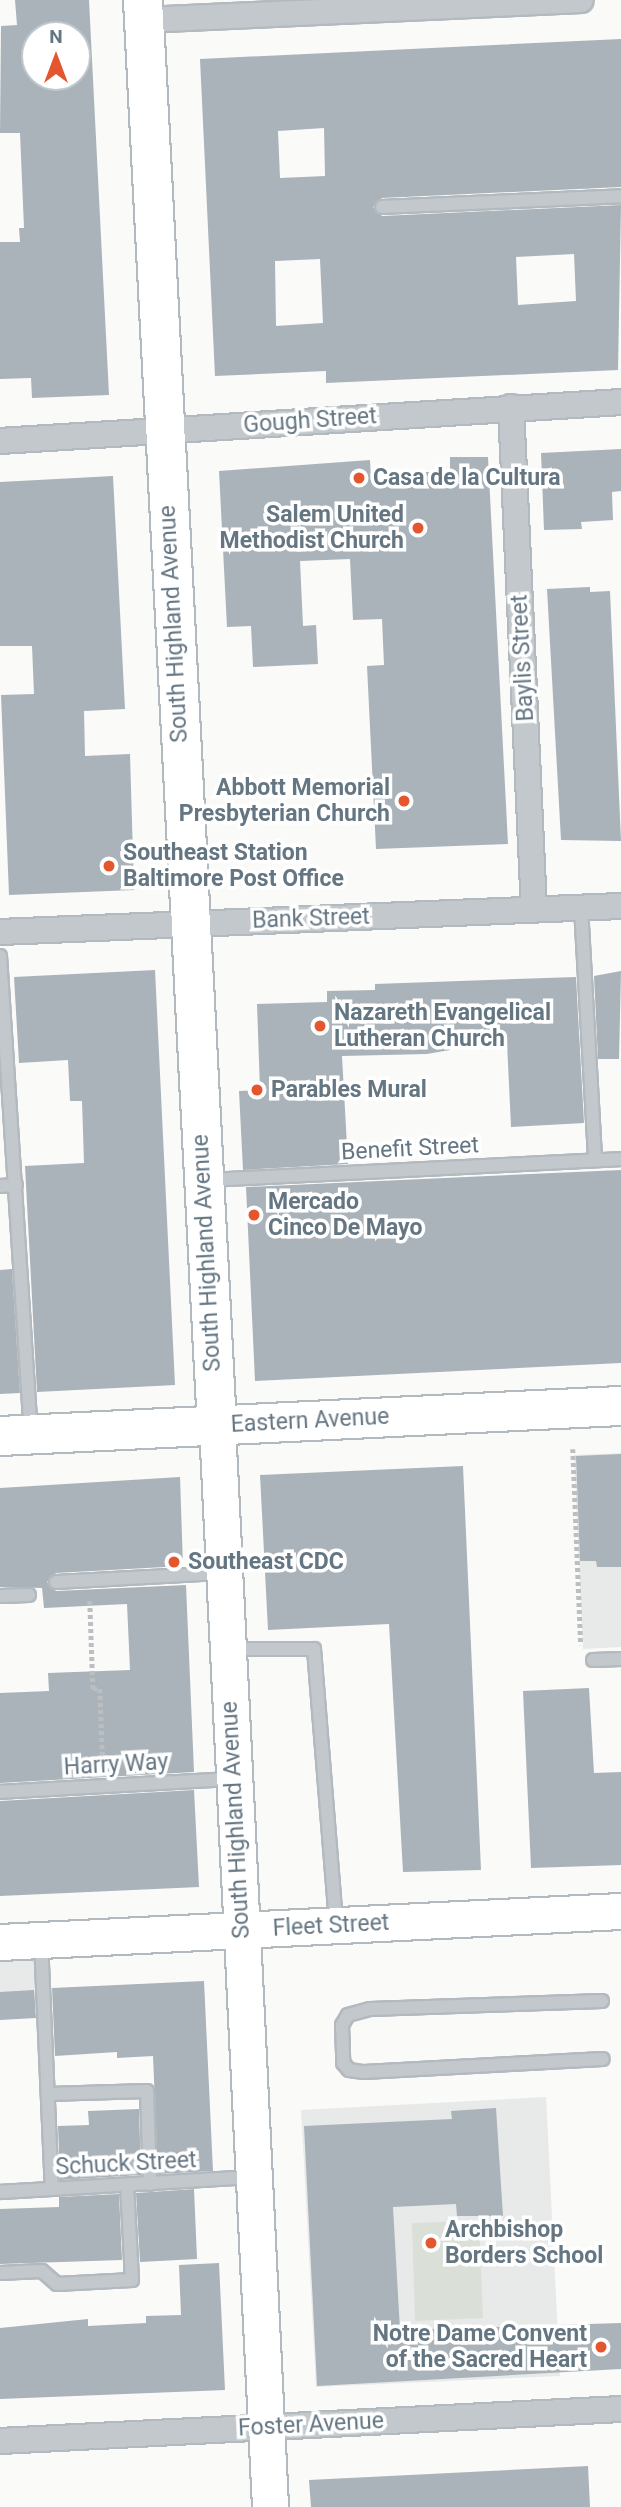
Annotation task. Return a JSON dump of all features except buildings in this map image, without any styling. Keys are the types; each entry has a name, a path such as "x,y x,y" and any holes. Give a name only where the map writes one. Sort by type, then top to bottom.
{"main road":[{"name":"South Highland Avenue","path":"143,10 202,1181 217,1426"},
{"name":"Eastern Avenue","path":"16,1435 621,1406"}],"street":[{"path":"143,10 581,0"},
{"name":"Gough Street","path":"0,442 621,402"},
{"name":"Baylis Street","path":"512,407 534,909"},
{"name":"Bank Street","path":"0,932 621,905"},
{"name":"South Highland Avenue","path":"217,1426 270,2507"},
{"name":"Fleet Street","path":"0,1942 621,1912"},
{"name":"Foster Avenue","path":"0,2441 621,2409"}],"lane":[{"path":"382,207 621,196"},
{"path":"581,907 595,1160"},
{"path":"0,956 16,1185 16,1435"},
{"name":"Benefit Street","path":"202,1181 621,1159"},
{"path":"0,1186 16,1185"},
{"path":"56,1582 224,1573"},
{"path":"0,1596 29,1595"},
{"path":"228,1649 314,1649 336,1926"},
{"path":"593,1660 621,1659"},
{"name":"Harry Way","path":"0,1792 234,1779"},
{"path":"41,1940 52,2189"},
{"path":"602,2001 370,2009 348,2015 342,2025 343,2063 356,2071 603,2059"},
{"path":"48,2094 147,2091 150,2184"},
{"name":"Schuck Street","path":"0,2192 254,2177"},
{"path":"0,2273 42,2271 57,2284 132,2280 127,2185"}],"path":[{"path":"573,1449 582,1652"},
{"path":"89,1580 93,1689 100,1689 104,1786"}],"shaded area":[{"path":"621,1453 621,1647 583,1649 574,1455"},
{"path":"38,1941 43,2009 0,2011 0,1943"},
{"name":"Archbishop Borders School","path":"546,2097 560,2376 316,2387 301,2110"},
{"path":"479,2221 483,2318 415,2321 412,2223"}],"place":[{"name":"Casa de la Cultura","path":"359,478"},
{"name":"Salem United Methodist Church","path":"418,528"},
{"name":"Abbott Memorial Presbyterian Church","path":"404,801"},
{"name":"Southeast Station Baltimore Post Office","path":"109,866"},
{"name":"Nazareth Evangelical Lutheran Church","path":"320,1026"},
{"name":"Parables Mural","path":"257,1090"},
{"name":"Mercado Cinco De Mayo","path":"254,1215"},
{"name":"Southeast CDC","path":"174,1562"},
{"name":"Archbishop Borders School","path":"431,2243"},
{"name":"Notre Dame Convent of the Sacred Heart","path":"601,2347"}]}
